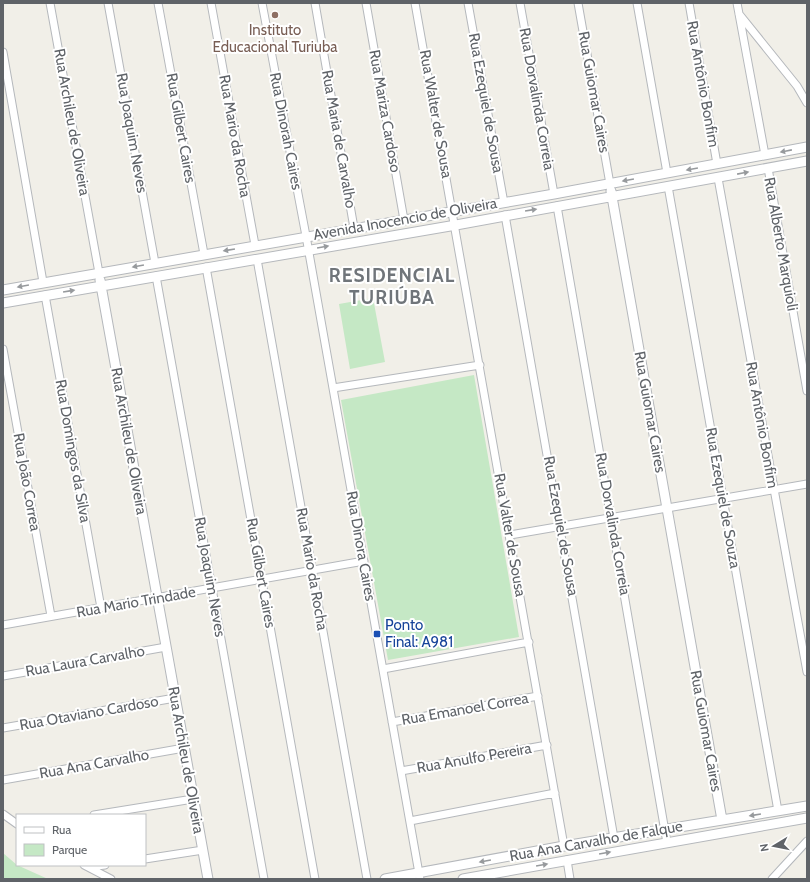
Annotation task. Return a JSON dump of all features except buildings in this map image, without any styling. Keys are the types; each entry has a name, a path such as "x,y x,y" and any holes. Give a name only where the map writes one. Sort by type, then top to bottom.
{"street":[{"name":"Rua Archileu de Oliveira","path":"50,3 208,879"},
{"name":"Rua Joaquim Neves","path":"108,3 155,263"},
{"name":"Rua Gilbert Caires","path":"158,3 204,254"},
{"name":"Rua Mario da Rocha","path":"211,3 255,245"},
{"name":"Rua Dinorah Caires","path":"262,3 306,236"},
{"name":"Rua Maria de Carvalho","path":"315,3 354,228"},
{"name":"Rua Mariza Cardoso","path":"366,3 404,220"},
{"name":"Rua Walter de Sousa","path":"415,3 456,225"},
{"name":"Rua Ezequiel de Sousa","path":"468,3 504,203"},
{"name":"Rua Dorvalinda Correia","path":"520,3 554,194"},
{"name":"Rua Guiomar Caires","path":"578,3 722,820"},
{"path":"637,3 667,173"},
{"name":"Rua Antônio Bonfim","path":"689,3 717,164"},
{"path":"737,3 765,155"},
{"path":"739,14 796,86 807,103"},
{"path":"3,52 43,282"},
{"name":"Avenida Inocencio de Oliveira","path":"3,290 306,236 504,203 807,147"},
{"name":"Avenida Inocencio de Oliveira","path":"3,303 456,225 807,161"},
{"name":"Rua Alberto Marquioli","path":"768,168 807,391"},
{"name":"Rua Antônio Bonfim","path":"718,178 807,672"},
{"name":"Rua Ezequiel de Souza","path":"668,186 778,811"},
{"name":"Rua Dorvalinda Correia","path":"557,206 667,843"},
{"name":"Rua Ezequiel de Sousa","path":"505,215 561,526 614,838"},
{"name":"Rua Valter de Sousa","path":"456,225 564,846"},
{"name":"Rua Dinora Caires","path":"306,236 420,876"},
{"name":"Rua Mario da Rocha","path":"257,259 313,570 366,879"},
{"name":"Rua Gilbert Caires","path":"206,268 315,879"},
{"name":"Rua Joaquim Neves","path":"156,276 264,879"},
{"name":"Rua Domingos da Silva","path":"45,295 101,608"},
{"name":"Rua João Correa","path":"3,348 51,616"},
{"path":"333,388 480,365"},
{"path":"510,535 807,484"},
{"name":"Rua Mario Trindade","path":"3,625 364,561"},
{"path":"383,668 529,642"},
{"name":"Rua Laura Carvalho","path":"3,676 166,647"},
{"name":"Rua Emanoel Correa","path":"392,722 538,696"},
{"name":"Rua Otaviano Cardoso","path":"3,728 175,698"},
{"name":"Rua Anulfo Pereira","path":"401,771 547,745"},
{"name":"Rua Ana Carvalho","path":"3,780 184,748"},
{"path":"410,820 555,793"},
{"path":"100,814 193,798"},
{"name":"Rua Ana Carvalho de Falque","path":"385,879 420,876 564,846 807,806"},
{"path":"3,814 16,823"},
{"name":"Rua Ana Carvalho de Falque","path":"464,879 807,818"},
{"path":"771,879 807,841"},
{"path":"146,859 202,850"},
{"path":"567,860 570,879"},
{"path":"86,866 111,879"}],"green space":[{"path":"373,298 385,362 350,369 339,304"},
{"path":"474,375 519,637 388,660 341,400"},
{"path":"3,853 16,864 16,866 19,866 48,879 3,879"}],"place":[{"name":"Instituto Educacional Turiuba","path":"275,15"},
{"name":"Ponto Final: A981","path":"377,634"}],"district":[{"name":"RESIDENCIAL TURIÚBA","path":"392,286"}]}
